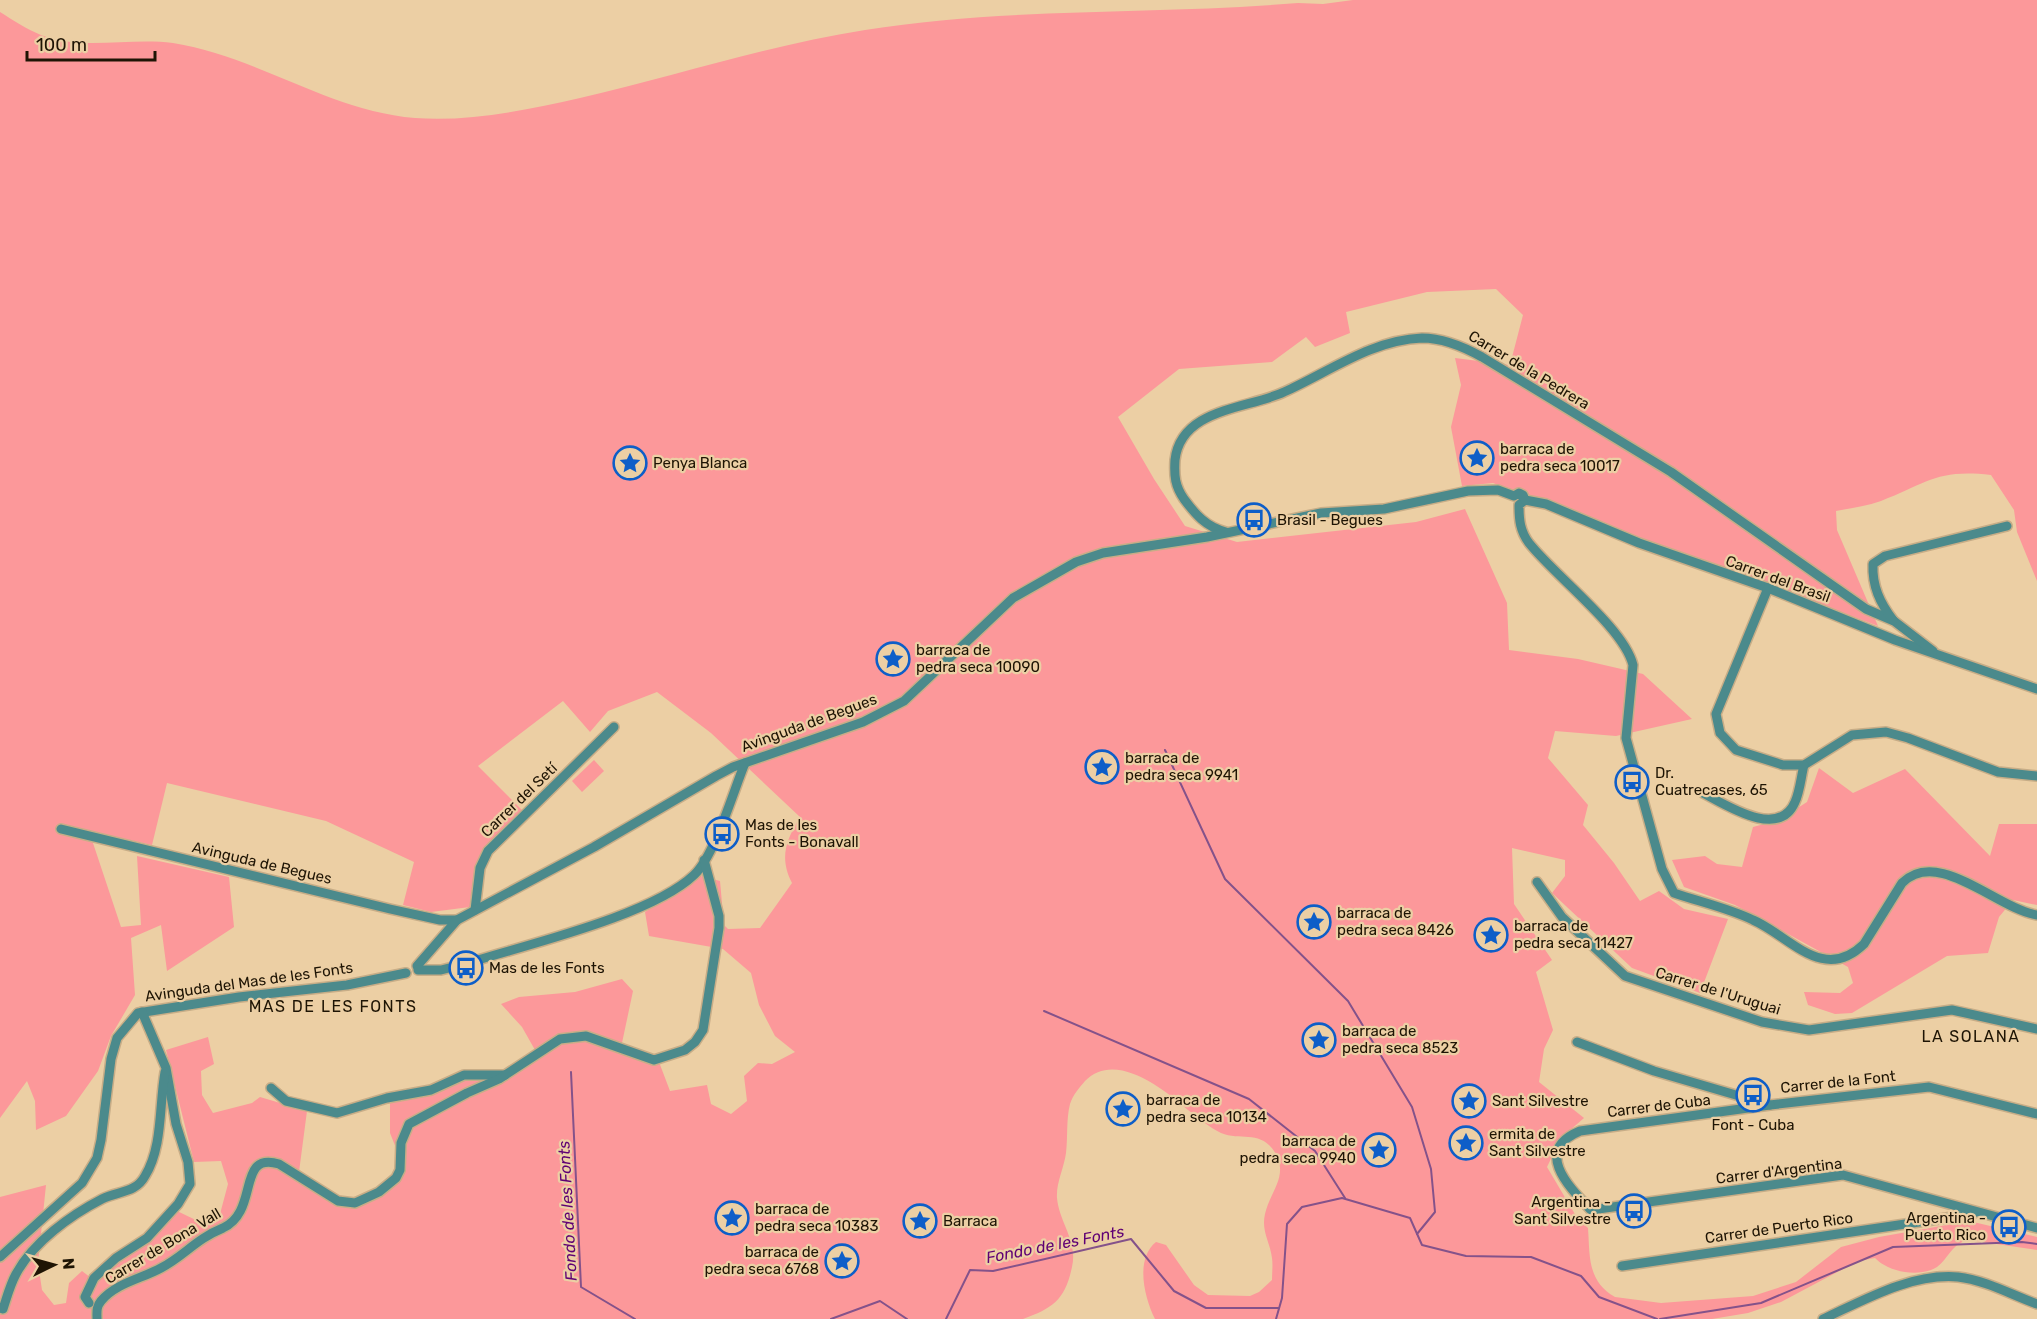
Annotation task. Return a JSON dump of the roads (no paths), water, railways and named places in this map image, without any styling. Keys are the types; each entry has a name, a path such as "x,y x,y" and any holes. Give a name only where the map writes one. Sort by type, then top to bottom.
{"street":[{"name":"Carrer de la Pedrera","path":"1226,531 1206,524 1193,511 1175,484 1176,457 1180,446 1196,425 1225,410 1280,394 1356,355 1386,344 1423,338 1450,342 1482,357 1671,472 1866,609 1894,621 1933,651"},
{"name":"Carrer del Brasil","path":"1226,531 1321,513 1384,509 1468,491 1498,490 1514,496 1521,494 1522,503 1546,504 1639,543 1768,588 1895,640 1933,651 2037,689"},
{"path":"1522,503 1521,529 1529,543 1627,648 1633,665 1626,738 1662,868 1674,892 1757,921 1807,954 1836,959 1848,956 1864,944 1902,884 1909,877 1921,871 1938,871 2016,910 2037,915"},
{"path":"1894,621 1882,605 1872,580 1873,564 1885,556 2007,525"},
{"name":"Avinguda de Begues","path":"418,968 457,920 541,877 716,776 745,763 863,722 904,701 1013,597 1076,562 1103,553 1176,543 1226,531"},
{"path":"1768,588 1719,704 1717,724 1720,733 1736,750 1783,765 1804,765 1852,735 1886,732 1998,772 2037,776"},
{"name":"Carrer del Setí","path":"475,910 480,868 488,851 614,727"},
{"path":"418,968 441,970 465,964 639,908 694,875 704,860 745,763"},
{"path":"1703,793 1759,819 1773,819 1785,815 1796,802 1804,765"},
{"name":"Avinguda de Begues","path":"61,829 390,909 440,920 457,920"},
{"name":"Carrer de Bona Vall","path":"97,1319 96,1310 100,1302 117,1288 163,1267 199,1239 233,1222 242,1213 251,1173 262,1163 269,1161 279,1164 338,1201 355,1203 390,1185 396,1178 400,1170 401,1143 409,1124 505,1075 546,1046 569,1036 586,1036 654,1060 685,1050 695,1042 703,1030 719,928 719,916 704,860"},
{"name":"Carrer de l'Uruguai","path":"1537,882 1562,917 1625,976 1762,1022 1809,1030 1952,1010 2037,1029"},
{"name":"Avinguda del Mas de les Fonts","path":"0,1257 82,1183 90,1171 101,1140 111,1059 117,1038 138,1012 239,997 348,985 406,973 414,976 418,968"},
{"path":"89,1302 85,1297 94,1278 110,1262 147,1238 178,1204 190,1184 188,1162 176,1124 166,1068 142,1012"},
{"name":"Carrer de la Font","path":"1577,1042 1654,1071 1770,1105 1929,1087 2037,1114"},
{"path":"1,1308 16,1274 38,1246 81,1211 105,1198 136,1188 147,1175 154,1151 166,1068"},
{"path":"271,1088 286,1101 337,1113 387,1098 431,1090 464,1075 505,1075"},
{"name":"Carrer de Cuba","path":"1591,1210 1567,1184 1557,1167 1562,1148 1574,1134 1770,1105"},
{"name":"Carrer d'Argentina","path":"1591,1210 1843,1175 2037,1228"},
{"path":"1939,1219 1948,1204"},
{"name":"Carrer de Puerto Rico","path":"1622,1266 1979,1213"},
{"path":"1823,1319 1880,1292 1947,1277 1970,1280 2037,1304"}],"waterway":[{"path":"1165,750 1225,879 1348,1001 1412,1107 1431,1169 1435,1212 1417,1234"},
{"path":"1044,1011 1249,1099 1315,1151 1345,1198"},
{"name":"Fondo de les Fonts","path":"571,1072 581,1287 635,1319"},
{"path":"1276,1319 1282,1298 1287,1224 1302,1207 1342,1198 1410,1218 1422,1245 1466,1256 1531,1257 1581,1276 1599,1297 1657,1319"},
{"name":"Fondo de les Fonts","path":"946,1319 970,1270 993,1271 1131,1239 1174,1291 1206,1308 1279,1308"},
{"path":"1660,1319 1761,1303 1893,1247 2022,1242 2037,1244"},
{"name":"Fondo de les Fonts","path":"831,1319 880,1301 907,1319"}],"place":[{"name":"barraca de pedra seca 10017","path":"1477,458"},
{"name":"Penya Blanca","path":"630,463"},
{"name":"Brasil - Begues","path":"1254,520"},
{"name":"barraca de pedra seca 10090","path":"893,659"},
{"name":"barraca de pedra seca 9941","path":"1102,767"},
{"name":"Dr. Cuatrecases, 65","path":"1632,782"},
{"name":"Mas de les Fonts - Bonavall","path":"722,834"},
{"name":"barraca de pedra seca 8426","path":"1314,922"},
{"name":"barraca de pedra seca 11427","path":"1491,935"},
{"name":"Mas de les Fonts","path":"466,968"},
{"name":"barraca de pedra seca 8523","path":"1319,1040"},
{"name":"Font - Cuba","path":"1753,1095"},
{"name":"Sant Silvestre","path":"1469,1101"},
{"name":"barraca de pedra seca 10134","path":"1123,1109"},
{"name":"ermita de Sant Silvestre","path":"1466,1143"},
{"name":"barraca de pedra seca 9940","path":"1379,1150"},
{"name":"Argentina - Sant Silvestre","path":"1634,1211"},
{"name":"barraca de pedra seca 10383","path":"732,1218"},
{"name":"Barraca","path":"920,1221"},
{"name":"Argentina - Puerto Rico","path":"2009,1227"},
{"name":"barraca de pedra seca 6768","path":"842,1261"}],"district":[{"name":"MAS DE LES FONTS","path":"333,1006"},
{"name":"LA SOLANA","path":"1971,1036"}]}
